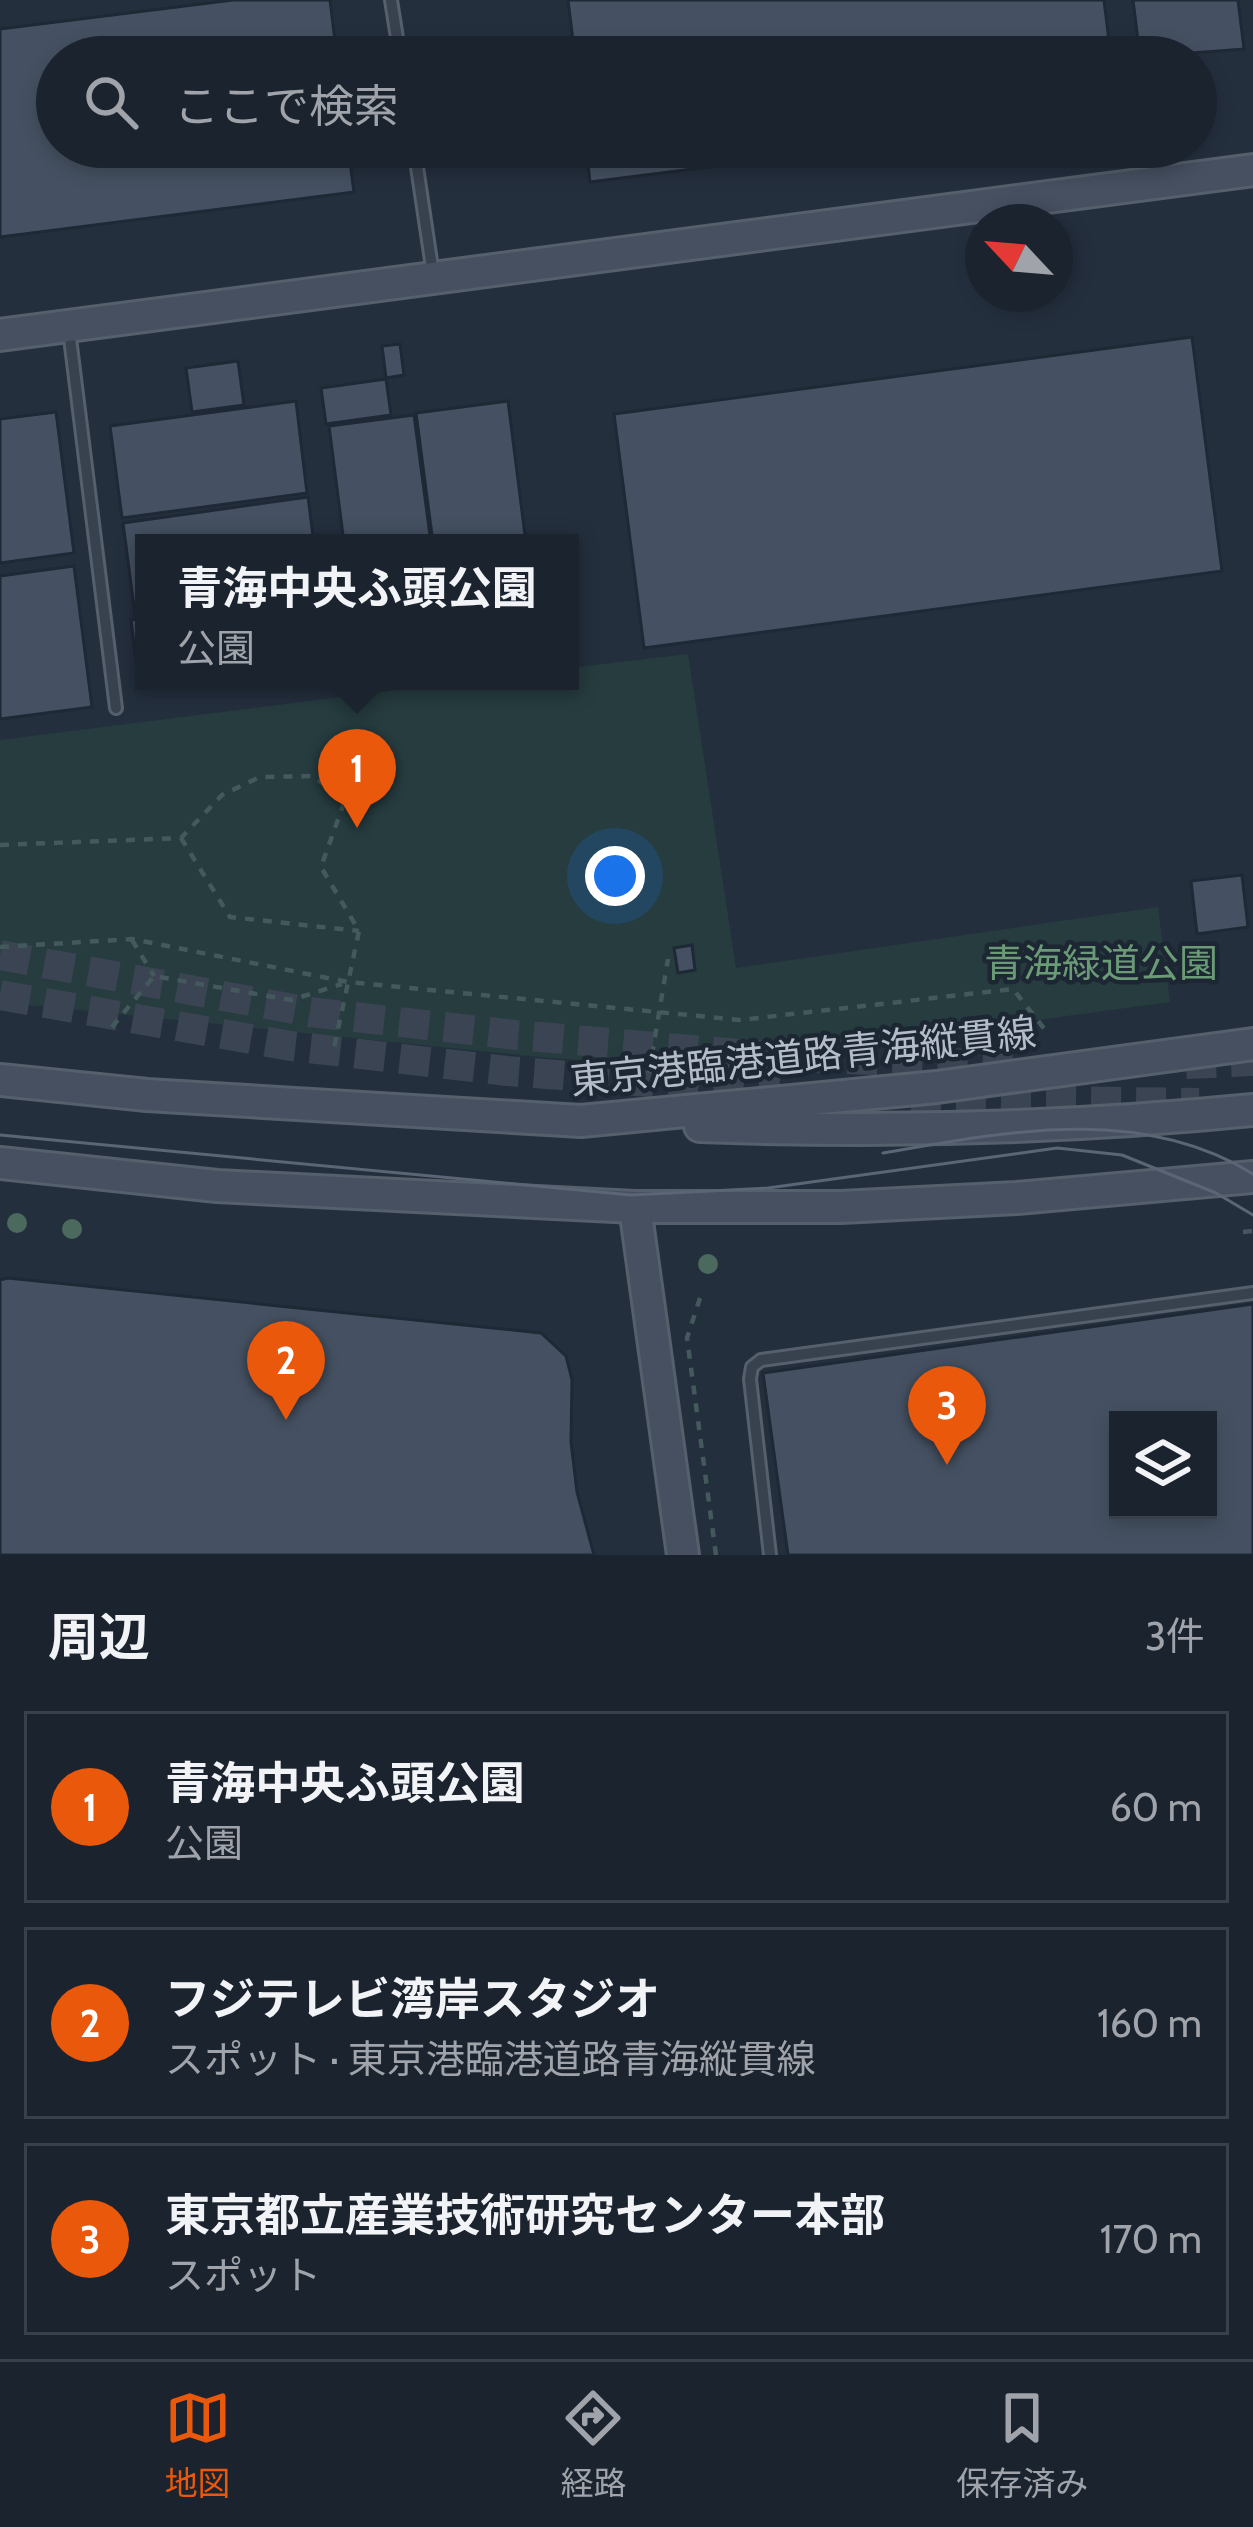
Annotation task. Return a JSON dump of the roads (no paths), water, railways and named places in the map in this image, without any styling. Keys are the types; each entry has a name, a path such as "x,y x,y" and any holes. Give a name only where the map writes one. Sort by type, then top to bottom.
{"street":[{"path":"0,335 1253,170"},
{"name":"東京港臨港道路青海縦貫線","path":"0,1080 147,1095 580,1121 938,1087 1253,1044"},
{"path":"580,1121 819,1130 1065,1124 1253,1110"},
{"path":"0,1163 217,1186 635,1207 841,1207 1017,1198 1253,1177"},
{"path":"635,1207 683,1555"}],"lane":[{"path":"392,0 397,36"},
{"path":"417,168 434,278"},
{"path":"69,326 116,708"},
{"path":"770,1555 750,1379 752,1367 761,1360 1253,1293"}],"tunnel":[{"path":"0,955 310,1012 516,1035 752,1055 1018,1066"},
{"path":"0,995 291,1046 507,1071 779,1092"},
{"path":"1186,1064 1253,1061"},
{"path":"911,1099 1199,1103"}],"tram line":[{"path":"883,1153 1024,1132 1118,1131 1165,1138 1210,1152 1253,1174"},
{"path":"0,1135 631,1195 768,1188 1057,1148 1122,1155 1216,1193 1253,1215"}],"place":[{"name":"青海中央ふ頭公園","path":"357,828"},
{"name":"フジテレビ湾岸スタジオ","path":"286,1420"},
{"name":"東京都立産業技術研究センター本部","path":"947,1465"}],"park label":[{"name":"青海緑道公園","path":"1101,963"}]}
